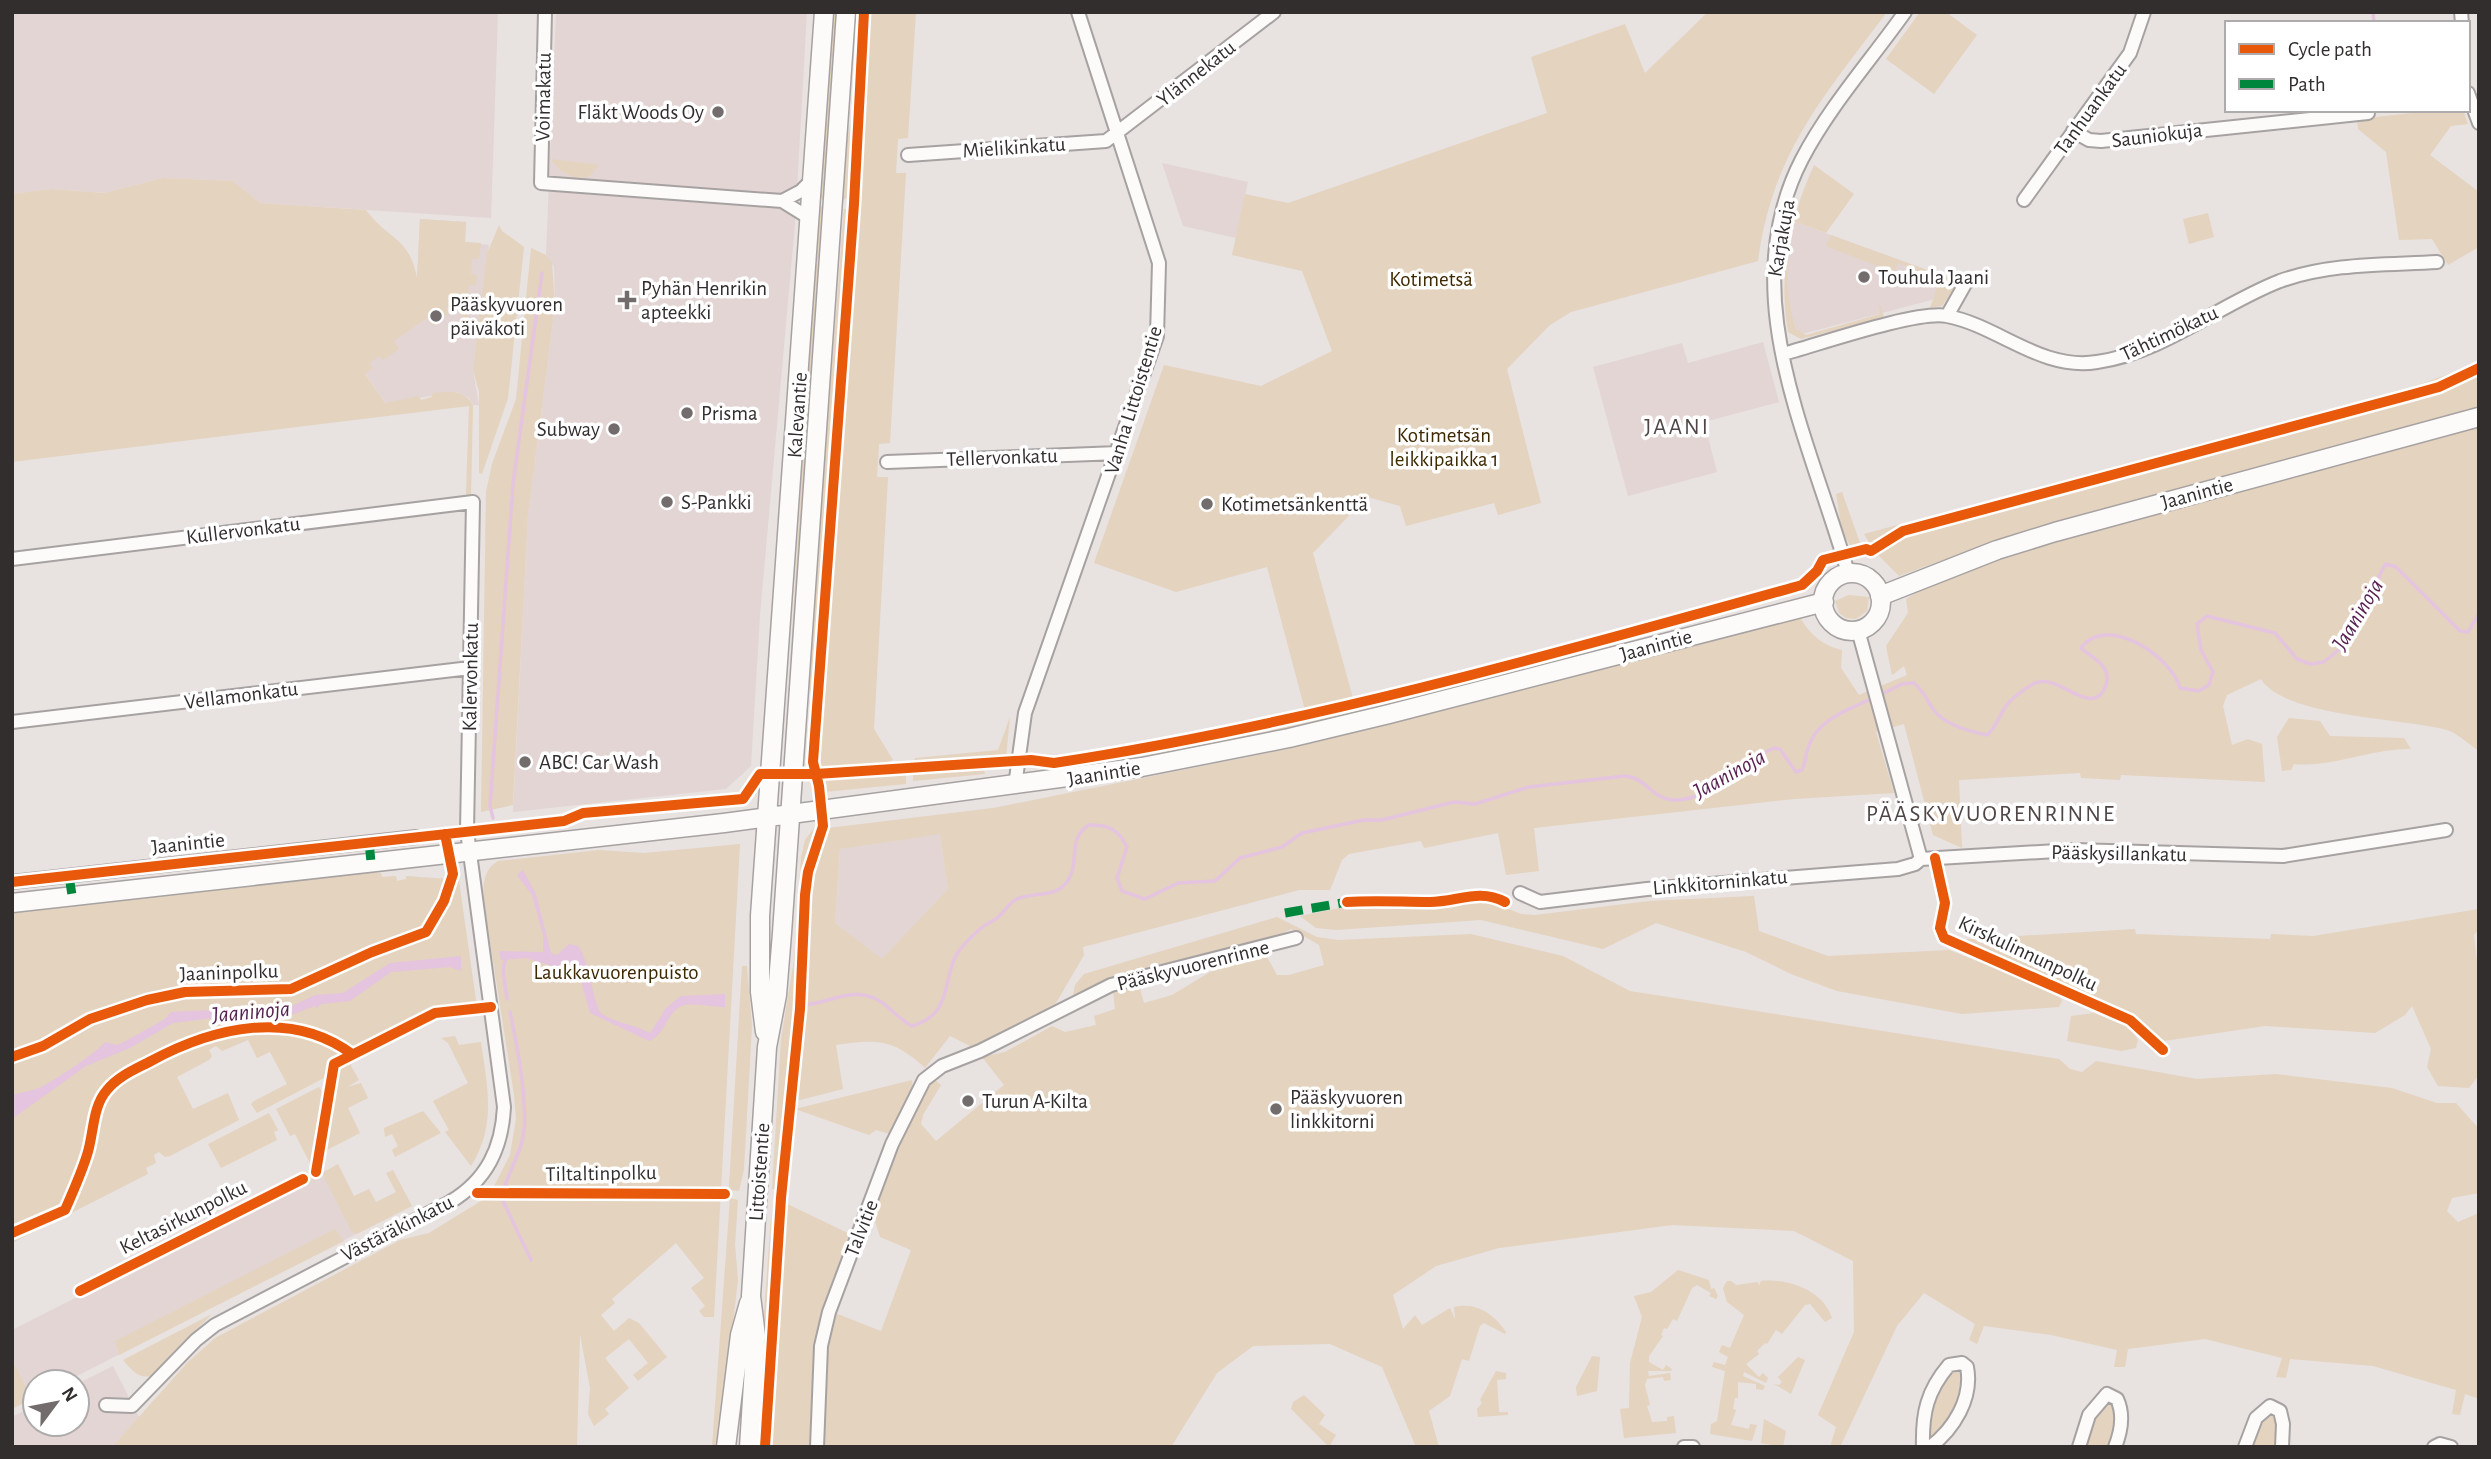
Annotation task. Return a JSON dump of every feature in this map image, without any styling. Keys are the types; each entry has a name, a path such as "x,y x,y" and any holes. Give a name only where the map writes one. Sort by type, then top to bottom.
{"main road":[{"name":"Kalevantie","path":"766,818 824,12"},
{"name":"Kalevantie","path":"791,814 846,12"},
{"name":"Jaanintie","path":"1880,596 1997,550 2054,532 2479,417"},
{"path":"1847,573 1858,573 1871,580 1880,596 1876,618 1858,630 1844,629 1832,622 1824,602 1831,582 1847,573"},
{"name":"Jaanintie","path":"12,903 766,818 1142,767 1289,738 1824,602"},
{"name":"Littoistentie","path":"749,1447 756,1336 751,1296 766,1047 777,995 791,814"},
{"name":"Littoistentie","path":"766,818 760,980 766,1047"},
{"name":"Littoistentie","path":"726,1447 740,1335 751,1296"}],"street":[{"name":"Voimakatu","path":"545,12 541,183 782,201"},
{"name":"Vanha Littoistentie","path":"1015,786 1025,713 1157,336 1160,263 1078,12"},
{"name":"Ylännekatu","path":"1117,133 1274,12"},
{"name":"Karjakuja","path":"1847,573 1783,354 1773,308 1772,269 1780,219 1790,188 1814,137 1905,12"},
{"name":"Tanhuankatu","path":"2024,200 2130,53 2144,12"},
{"path":"2472,99 2479,123"},
{"name":"Sauniokuja","path":"2073,131 2088,140 2101,141 2368,113"},
{"name":"Mielikinkatu","path":"908,155 1106,141 1117,133"},
{"path":"782,201 801,191 814,177"},
{"path":"782,201 811,219"},
{"name":"Tähtimökatu","path":"1783,354 1918,317 1947,316 2045,357 2069,363 2093,363 2132,354 2280,281 2342,267 2437,262"},
{"path":"1947,316 1965,284"},
{"name":"Tellervonkatu","path":"887,462 1118,453"},
{"name":"Kullervonkatu","path":"12,559 473,502"},
{"name":"Kalervonkatu","path":"471,852 467,831 473,502"},
{"path":"1858,630 1869,662 1921,859"},
{"name":"Vellamonkatu","path":"12,722 470,668"},
{"name":"Pääskysillankatu","path":"1921,859 2074,850 2283,856 2446,831"},
{"name":"Jaanintie","path":"12,882 416,837"},
{"path":"369,842 370,862"},
{"name":"Västäräkinkatu","path":"106,1405 132,1406 196,1340 215,1325 450,1202 483,1174 499,1142 504,1107 471,852"},
{"name":"Linkkitorninkatu","path":"1520,893 1540,902 1647,888 1898,869 1909,867 1921,859"},
{"path":"69,876 72,895"},
{"name":"Pääskyvuorenrinne","path":"980,1051 1111,985 1296,938"},
{"name":"Talvitie","path":"817,1447 823,1334 892,1144 924,1080 942,1066 980,1051"},
{"path":"1923,1447 1923,1412 1928,1396 1949,1365 1962,1363 1967,1367 1968,1376 1963,1403 1947,1432 1930,1447"},
{"path":"2079,1447 2089,1415 2098,1400 2107,1394 2117,1399 2121,1408 2121,1427 2115,1447"},
{"path":"2245,1447 2256,1418 2270,1406 2280,1411 2283,1417 2282,1447"},
{"path":"2434,1447 2449,1444 2451,1447"},
{"path":"1684,1447 1693,1447"}],"shaded area":[{"path":"12,12 498,12 491,218 260,203 233,181 163,178 104,193 51,189 12,194"},
{"path":"556,12 807,12 795,223 760,615 751,766 726,789 513,812 528,515 555,305 554,267 546,255"},
{"path":"1162,163 1248,182 1236,238 1183,226"},
{"name":"Pääskyvuoren päiväkoti","path":"420,219 466,222 465,242 489,245 473,370 479,405 473,405 469,398 457,392 385,403 358,363 417,280"},
{"name":"Touhula Jaani","path":"1794,221 1954,282 1939,298 1802,334 1796,329 1786,298 1787,259"},
{"path":"1763,342 1779,402 1704,422 1717,472 1628,496 1593,367 1682,343 1688,363"},
{"path":"940,833 948,889 882,960 835,923 840,849"},
{"path":"330,1169 362,1231 91,1369 21,1368 21,1377 12,1359 12,1330"},
{"path":"113,1366 139,1417 112,1447 12,1447 12,1417 21,1412 21,1438 91,1438 91,1377"}],"green space":[{"path":"831,12 841,12 829,200 819,198"},
{"path":"868,12 916,12 908,138 898,139 896,173 906,173 890,443 879,444 877,477 888,477 874,729 893,760 842,769 822,767 816,763"},
{"name":"Kotimetsä","path":"1708,12 1887,12 1822,99 1788,157 1775,188 1758,261 1571,312 1550,325 1507,369 1541,503 1498,515 1494,503 1406,526 1400,506 1367,497 1313,553 1354,702 1306,714 1267,567 1176,592 1094,563 1164,365 1261,386 1332,351 1302,271 1232,255 1245,194 1288,203 1547,113 1531,57 1625,24 1645,73"},
{"path":"1920,12 1946,12 1977,35 1934,94 1886,59"},
{"path":"2422,112 2464,112 2468,124 2451,126 2430,155 2479,192 2479,247 2448,265 2432,239 2399,240 2386,152 2358,129 2357,119"},
{"path":"852,115 850,197 842,200 846,145"},
{"path":"551,159 599,165 590,176 573,177 563,172"},
{"path":"1814,165 1854,194 1826,233 1794,221"},
{"path":"163,178 233,181 260,203 366,210 409,254 417,278 420,219 466,222 465,242 481,243 479,259 472,259 471,274 477,275 476,285 469,285 468,327 453,303 446,308 449,313 433,325 427,318 394,341 399,349 383,360 379,356 370,363 373,368 365,374 385,403 419,396 421,400 432,397 433,393 445,392 456,392 469,400 473,405 471,496 468,498 466,494 469,406 12,462 12,194 51,189 104,193"},
{"path":"818,206 828,206 788,767 784,766"},
{"path":"844,209 849,209 814,711 808,679"},
{"path":"2208,213 2214,237 2189,244 2183,219"},
{"path":"1793,224 1787,275 1790,302 1796,329 1806,335 1880,314 1879,301 1884,318 1801,339 1788,332 1784,288"},
{"path":"499,225 502,231 524,247 508,398 482,474 479,473 479,392 473,370 487,254"},
{"path":"1831,235 1955,280 1957,284 1942,306 1930,308 1940,279 1898,263 1894,273 1884,271 1885,269 1826,246"},
{"path":"531,248 546,255 552,263 555,305 528,515 513,805 481,812 486,492 492,464 516,399"},
{"path":"2479,363 2479,407 2014,534 1899,576 1875,552 1864,534 2418,385"},
{"path":"2479,427 2479,751 2447,730 2319,709 2294,701 2274,692 2261,679 2227,695 2223,706 2232,745 2248,739 2262,744 2265,782 2121,775 2120,780 2081,778 2080,773 1959,780 1962,848 1933,835 1904,724 1876,732 1894,793 1794,799 1534,828 1539,871 1506,875 1498,833 1424,848 1421,841 1349,854 1342,860 1330,890 1299,890 1083,947 1084,955 1056,1003 1042,1014 976,1049 950,1036 925,1068 904,1051 884,1043 836,1045 843,1089 800,1100 794,1099 813,883 828,828 993,808 1292,748 1782,621 1801,619 1818,639 1842,650 1841,668 1859,695 1907,675 1904,666 1892,675 1886,646 1908,613 1906,599 1934,582 1993,558","holes":["940,834 948,889 882,959 835,923 840,849"]},
{"path":"1842,492 1860,543 1851,548 1842,530 1836,494"},
{"path":"1849,595 1869,597 1867,611 1856,619 1846,618 1839,613 1835,601"},
{"path":"1761,599 1762,602 1724,614 1417,698 1263,734 1107,761 1107,758 1354,707"},
{"path":"1010,717 1006,757 914,762 915,758 998,750"},
{"path":"2289,718 2320,721 2330,736 2404,738 2411,749 2381,751 2323,763 2294,764 2291,770 2282,771 2277,737"},
{"path":"983,767 985,774 913,781 913,769"},
{"path":"906,769 906,784 824,792 822,777"},
{"path":"814,828 805,868 793,1038 776,1190 772,1189 781,1039 794,960 801,857 805,840"},
{"name":"Laukkavuorenpuisto","path":"740,844 714,1317 704,1317 699,1311 705,1306 691,1288 704,1278 676,1243 612,1299 615,1303 601,1315 614,1331 629,1318 639,1323 667,1357 638,1381 633,1375 648,1363 629,1339 605,1358 629,1388 605,1409 609,1414 594,1426 588,1414 590,1388 580,1334 577,1447 112,1447 187,1363 215,1338 400,1240 429,1233 489,1196 510,1155 516,1119 484,901 485,878 492,866 498,861 599,850 644,853"},
{"path":"343,872 381,873 382,877 396,876 397,881 406,879 406,876 449,879 446,888 451,887 454,880 459,881 477,1007 430,1011 354,1047 331,1061 326,1077 257,1113 251,1104 254,1101 287,1084 270,1052 257,1058 248,1040 222,1051 216,1046 209,1050 212,1056 209,1060 177,1077 193,1109 228,1093 239,1120 170,1156 165,1157 159,1152 154,1155 156,1163 146,1168 148,1174 12,1243 12,909"},
{"path":"1754,896 1759,931 1828,956 1949,950 2045,988 2059,996 2062,1001 2059,1007 1962,1014 1837,991 1791,974 1746,952 1656,923 1603,949 1481,920 1336,930 1316,928 1300,916 1360,904 1434,907 1484,899 1521,914 1535,915 1649,901"},
{"path":"2479,909 2479,929 2474,935 2479,980 2479,1075 2469,1088 2438,1086 2427,1067 2431,1049 2412,1006 2405,1015 2375,1033 2265,1026 2164,1041 2127,1013 1967,945 1967,939 2135,929 2136,934 2270,939 2271,934 2313,936"},
{"path":"1277,917 1317,937 1338,940 1471,934 1563,956 1630,991 2059,1059 2070,1069 2082,1072 2096,1061 2197,1079 2276,1074 2392,1088 2437,1103 2456,1103 2479,1129 2479,1193 2452,1198 2447,1211 2458,1222 2479,1213 2479,1399 2465,1394 2460,1415 2452,1414 2456,1390 2373,1366 2290,1359 2286,1378 2276,1377 2282,1358 2205,1339 2128,1349 2125,1367 2114,1367 2117,1350 2051,1335 1984,1326 1977,1344 1969,1340 1975,1324 1924,1293 1897,1326 1840,1447 1830,1447 1836,1427 1818,1415 1854,1332 1853,1261 1794,1231 1672,1225 1499,1248 1436,1266 1393,1295 1403,1329 1415,1315 1422,1325 1450,1308 1455,1319 1454,1307 1470,1306 1490,1315 1506,1332 1505,1334 1484,1323 1480,1326 1469,1361 1462,1359 1450,1396 1429,1411 1439,1447 1416,1447 1382,1367 1330,1344 1253,1346 1217,1373 1171,1447 823,1447 825,1364 835,1313 881,1331 911,1250 880,1237 873,1215 901,1142 929,1086 935,1080 941,1085 923,1115 921,1124 936,1141 1004,1085 982,1057 1005,1052 1052,1026 1065,1032 1096,1025 1094,1016 1115,1009 1113,991 1139,985 1144,1003 1172,995 1220,966 1266,955 1277,975 1289,975 1324,965 1319,945 1291,929 1282,934 1157,966 1073,996 1075,985 1084,974"},
{"path":"742,966 747,966 752,1026 744,1169 739,1191 731,1190 729,1186"},
{"path":"2094,1013 2130,1028 2138,1040 2136,1048 2121,1051 2067,1041 2071,1016"},
{"path":"455,1036 459,1045 481,1042 486,1074 487,1120 479,1151 471,1166 445,1132 449,1130 433,1101 468,1083 448,1043 441,1038"},
{"path":"352,1058 351,1066 359,1080 347,1087 361,1083 368,1098 348,1108 360,1133 325,1151 323,1150 337,1070 339,1065"},
{"path":"912,1080 913,1092 890,1134 876,1130 869,1135 795,1109"},
{"path":"319,1087 325,1097 313,1169 295,1134 290,1136 276,1109"},
{"path":"423,1111 441,1133 395,1157 392,1150 398,1146 392,1134 385,1137 384,1128"},
{"path":"269,1113 278,1130 274,1132 277,1140 221,1168 208,1144"},
{"path":"338,1164 354,1196 369,1189 376,1202 396,1192 386,1173 393,1170 412,1206 357,1234 352,1232 322,1173"},
{"path":"309,1180 312,1182 88,1294 90,1289"},
{"path":"730,1198 738,1200 735,1245 738,1279 719,1447 712,1447"},
{"path":"783,1202 854,1236 816,1346 812,1447 768,1447"},
{"path":"772,1203 761,1422 758,1396"},
{"path":"335,1229 344,1241 119,1355 115,1341"},
{"path":"1678,1270 1709,1280 1711,1289 1714,1288 1718,1296 1716,1299 1709,1296 1711,1293 1697,1285 1692,1288 1677,1321 1673,1319 1667,1329 1664,1328 1661,1335 1663,1336 1649,1356 1649,1362 1663,1370 1666,1365 1672,1369 1671,1371 1648,1371 1649,1376 1670,1373 1671,1380 1664,1381 1663,1377 1647,1379 1645,1385 1650,1405 1647,1406 1652,1422 1667,1421 1667,1417 1674,1416 1676,1433 1624,1438 1620,1409 1629,1408 1630,1363 1642,1317 1634,1296 1651,1292"},
{"path":"1727,1281 1736,1285 1758,1282 1759,1286 1761,1281 1793,1284 1813,1293 1821,1300 1832,1318 1825,1322 1810,1304 1805,1305 1782,1334 1776,1330 1767,1344 1757,1351 1759,1354 1746,1364 1759,1377 1763,1373 1768,1378 1766,1383 1744,1372 1743,1376 1765,1386 1763,1390 1756,1389 1756,1384 1738,1382 1738,1398 1735,1398 1733,1409 1736,1410 1731,1425 1749,1429 1750,1424 1757,1425 1752,1441 1710,1434 1711,1424 1717,1421 1725,1371 1712,1367 1714,1362 1725,1365 1728,1357 1719,1352 1722,1345 1730,1348 1744,1315 1727,1302 1723,1288"},
{"path":"212,1314 151,1376 139,1375 123,1360"},
{"path":"1592,1356 1600,1357 1597,1391 1577,1396 1576,1387"},
{"path":"1798,1357 1805,1360 1791,1394 1774,1384 1779,1385 1782,1382 1778,1377"},
{"path":"12,1359 21,1377 21,1404 12,1409"},
{"path":"1960,1370 1963,1375 1953,1410 1939,1431 1932,1439 1929,1438 1928,1409 1946,1376"},
{"path":"1496,1371 1506,1373 1506,1379 1497,1380 1499,1412 1508,1412 1508,1415 1478,1417 1477,1409 1482,1403 1480,1400"},
{"path":"1304,1395 1325,1415 1319,1424 1336,1435 1329,1447 1291,1409 1293,1402"},
{"path":"2107,1402 2114,1412 2110,1447 2084,1447 2094,1415"},
{"path":"2269,1415 2277,1419 2277,1447 2250,1447 2259,1424"},
{"path":"1764,1419 1786,1431 1783,1447 1761,1443"}],"water":[{"path":"523,870 536,894 551,953 557,955 569,944 578,946 602,1014 650,1033 666,1008 681,996 725,994 725,1007 679,1007 655,1038 649,1041 590,1013 579,974 526,958 501,960 499,951 543,952 543,935 532,895 517,875"},
{"path":"461,956 461,971 450,967 391,972 350,1001 321,1004 317,1008 314,1006 289,1016 237,1015 173,1023 130,1048 86,1066 12,1119 12,1095 43,1086 105,1042 117,1045 124,1042 165,1019 171,1012 292,1006 315,995 343,993 390,963"}],"waterway":[{"path":"2373,12 2374,21"},
{"path":"493,818 490,806 513,484 542,273"},
{"name":"Jaaninoja","path":"1880,695 1902,684 1914,683 1941,718 1964,729 1987,735 2009,702 2033,684 2053,683 2084,697 2093,698 2100,695 2106,685 2104,667 2081,648 2092,638 2106,635 2121,637 2152,652 2164,663 2180,688 2199,691 2209,685 2213,672 2201,650 2197,624 2207,616 2275,633 2297,659 2310,664 2324,662 2341,648 2350,626 2373,595 2386,564 2396,567 2460,631 2468,632 2479,614"},
{"name":"Jaaninoja","path":"804,1005 849,995 867,996 881,1002 912,1026 924,1021 938,1009 942,1001 955,957 982,927 996,919 1014,901 1057,890 1067,882 1073,867 1078,837 1089,825 1107,827 1120,836 1127,847 1117,878 1122,891 1145,899 1178,883 1215,881 1240,858 1282,847 1302,833 1364,820 1382,820 1454,802 1475,804 1529,787 1625,776 1638,780 1665,799 1686,799 1700,795 1774,748 1780,749 1796,772 1802,770 1808,748 1818,730 1844,711 1873,698"},
{"path":"506,956 503,970 507,999"},
{"path":"505,1185 523,1138 524,1125 521,1075 510,1012"},
{"path":"503,1201 531,1260"}],"marked path":[{"path":"369,842 371,862"},
{"path":"69,876 72,895"},
{"path":"1285,913 1347,902"}],"cycle path":[{"path":"765,1447 781,1198 800,1009 805,895 808,872 823,826 819,786 813,762 854,204 864,12"},
{"path":"12,882 564,821 583,813 743,799 760,774 816,774 1031,760 1054,763 1243,728 1431,685 1802,585 1817,571 1823,560 1866,549 1871,551 1903,531 2439,387 2479,368"},
{"name":"Jaaninpolku","path":"12,1057 43,1046 90,1019 147,1000 185,992 291,989 372,952 426,932 444,901 453,874 445,834"},
{"name":"Kirskulinnunpolku","path":"1935,858 1945,903 1940,928 1944,938 2130,1020 2163,1050"},
{"path":"1347,902 1430,902 1477,896 1505,902"},
{"path":"316,1172 334,1064 435,1013 491,1007"},
{"path":"12,1233 65,1210 87,1155 102,1097 116,1081 133,1070 200,1039 252,1028 278,1027 304,1031 328,1040 352,1054"},
{"name":"Keltasirkunpolku","path":"80,1291 303,1179"},
{"name":"Tiltaltinpolku","path":"477,1193 725,1194"}],"place":[{"name":"Fläkt Woods Oy","path":"718,112"},
{"name":"Touhula Jaani","path":"1864,277"},
{"name":"Pyhän Henrikin apteekki","path":"627,300"},
{"name":"Pääskyvuoren päiväkoti","path":"436,316"},
{"name":"Prisma","path":"687,413"},
{"name":"Subway","path":"614,429"},
{"name":"S-Pankki","path":"667,502"},
{"name":"Kotimetsänkenttä","path":"1207,504"},
{"name":"ABC! Car Wash","path":"525,762"},
{"name":"Turun A-Kilta","path":"968,1101"},
{"name":"Pääskyvuoren linkkitorni","path":"1276,1109"}],"district":[{"name":"JAANI","path":"1677,426"},
{"name":"PÄÄSKYVUORENRINNE","path":"1991,813"}],"park label":[{"name":"Kotimetsän leikkipaikka 1","path":"1444,447"}]}
